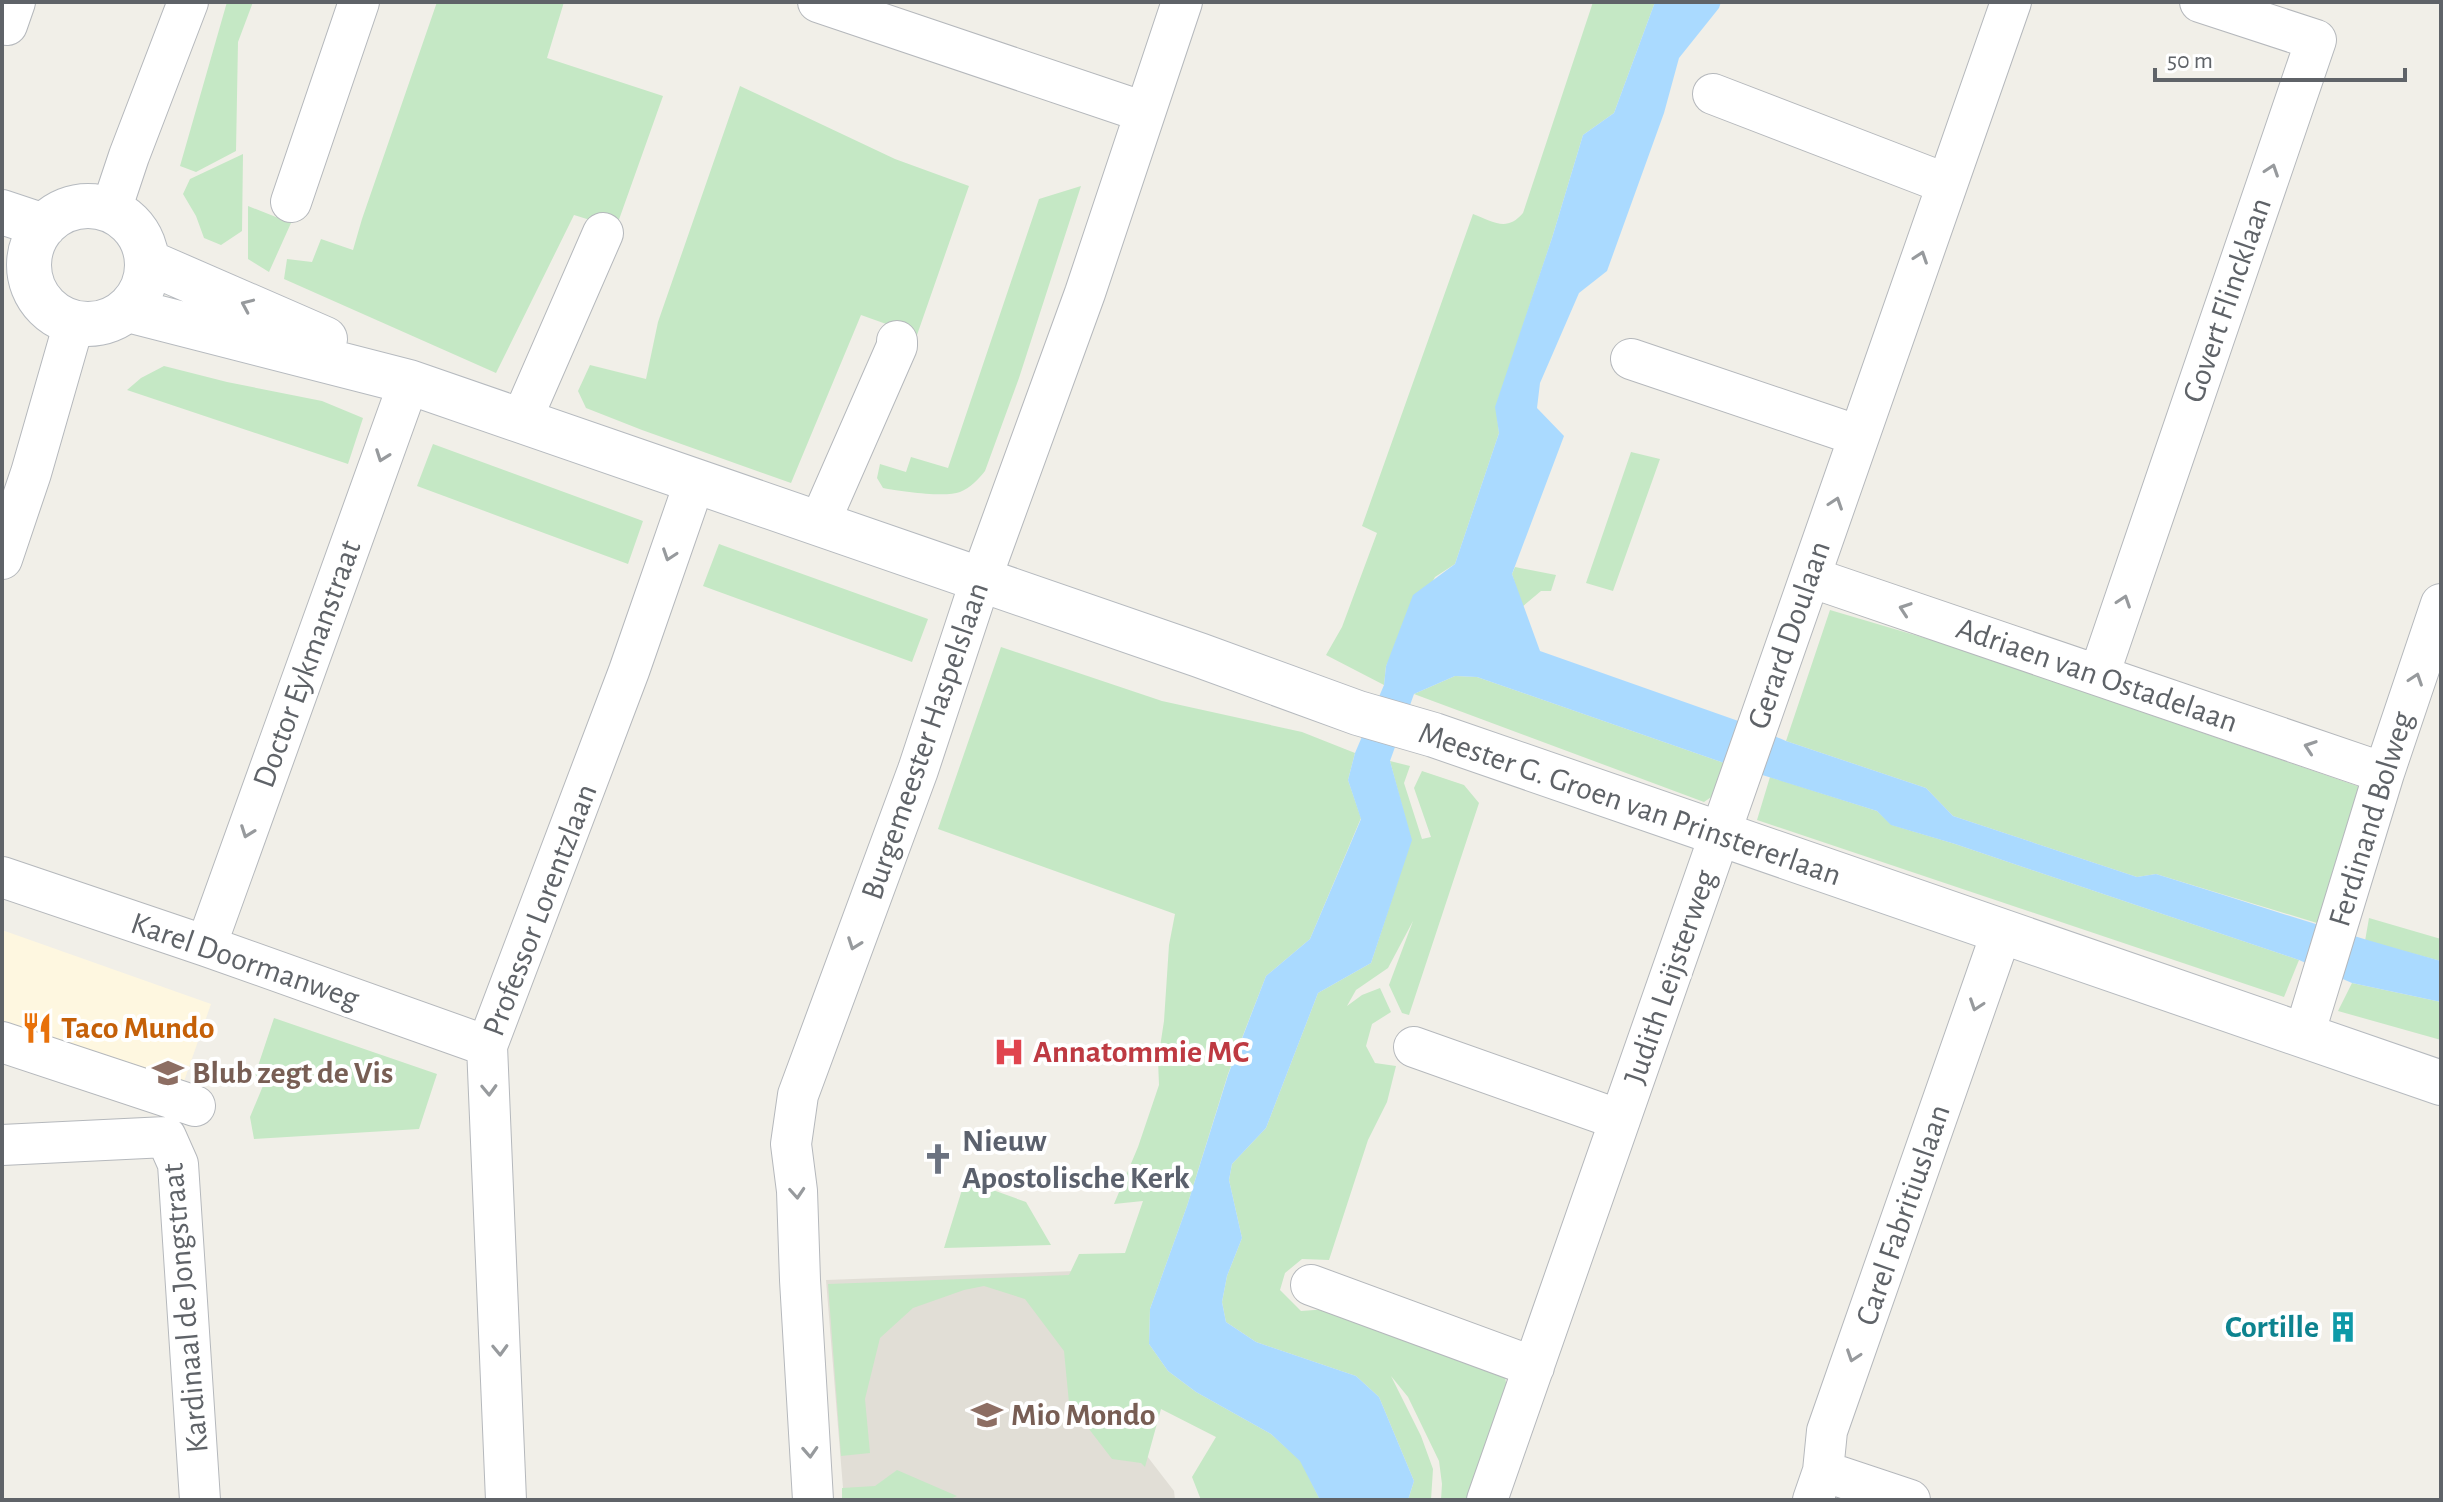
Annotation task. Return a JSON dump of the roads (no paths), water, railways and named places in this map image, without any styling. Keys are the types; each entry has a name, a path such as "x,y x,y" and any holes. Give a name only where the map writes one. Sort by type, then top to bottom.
{"street":[{"path":"111,210 188,2"},
{"path":"291,202 359,2"},
{"path":"818,2 1144,112"},
{"name":"Burgemeester Haspelslaan","path":"813,1500 797,1191 791,1144 798,1095 915,778 981,579 1080,307 1182,2"},
{"name":"Gerard Doulaan","path":"1727,815 2011,2"},
{"name":"Govert Flincklaan","path":"2099,675 2316,40 2200,2"},
{"path":"1713,94 1947,184"},
{"path":"93,206 111,210 123,217 140,236 148,262 143,288 128,310 110,321 89,325 74,323 49,310 16,269 44,226 58,214 93,206"},
{"path":"2,212 44,226"},
{"path":"521,421 603,233"},
{"name":"Meester G. Groen van Prinstererlaan","path":"148,262 344,348 409,382"},
{"name":"Meester G. Groen van Prinstererlaan","path":"128,310 409,382 1199,655 1358,713 1727,815 2002,931 2310,1015 2441,1083"},
{"path":"2,559 31,473 74,323"},
{"path":"819,524 897,341"},
{"path":"1631,359 1859,436"},
{"name":"Doctor Eykmanstraat","path":"206,946 409,382"},
{"name":"Professor Lorentzlaan","path":"506,1500 487,1046 629,671 695,481"},
{"name":"Adriaen van Ostadelaan","path":"1810,577 2384,773"},
{"name":"Ferdinand Bolweg","path":"2310,1015 2384,773 2441,604"},
{"name":"Judith Leijsterweg","path":"1487,1500 1727,815"},
{"name":"Karel Doormanweg","path":"2,877 487,1046"},
{"name":"Carel Fabritiuslaan","path":"1818,1486 1827,1431 2002,931"},
{"path":"2,1042 195,1106"},
{"name":"Judith Leijsterweg","path":"1414,1047 1620,1120"},
{"name":"Kardinaal de Jongstraat","path":"2,1145 166,1137 178,1164 200,1500"},
{"path":"1311,1285 1534,1367"},
{"path":"1818,1486 1910,1500"}],"water":[{"path":"1655,2 1721,2 1679,58 1664,113 1607,271 1579,293 1540,383 1537,408 1564,436 1512,574 1540,651 1744,723 1786,741 1926,788 1953,816 2137,877 2156,874 2441,961 2441,1002 2352,983 2299,960 1891,825 1877,811 1727,764 1477,677 1455,676 1414,694 1390,761 1412,840 1371,963 1318,993 1266,1128 1232,1164 1229,1180 1242,1238 1227,1276 1222,1302 1226,1322 1256,1342 1356,1376 1379,1397 1414,1481 1408,1500 1320,1500 1300,1461 1271,1434 1196,1392 1168,1371 1149,1344 1150,1309 1187,1206 1228,1075 1266,976 1310,939 1361,819 1348,780 1355,753 1384,685 1386,666 1413,595 1455,564 1499,433 1495,407 1583,135 1614,113"}],"place":[{"name":"Taco Mundo","path":"37,1028"},
{"name":"Annatommie MC","path":"1009,1052"},
{"name":"Blub zegt de Vis","path":"168,1073"},
{"name":"Nieuw Apostolische Kerk","path":"938,1159"},
{"name":"Cortille","path":"2343,1327"},
{"name":"Mio Mondo","path":"987,1415"}]}
